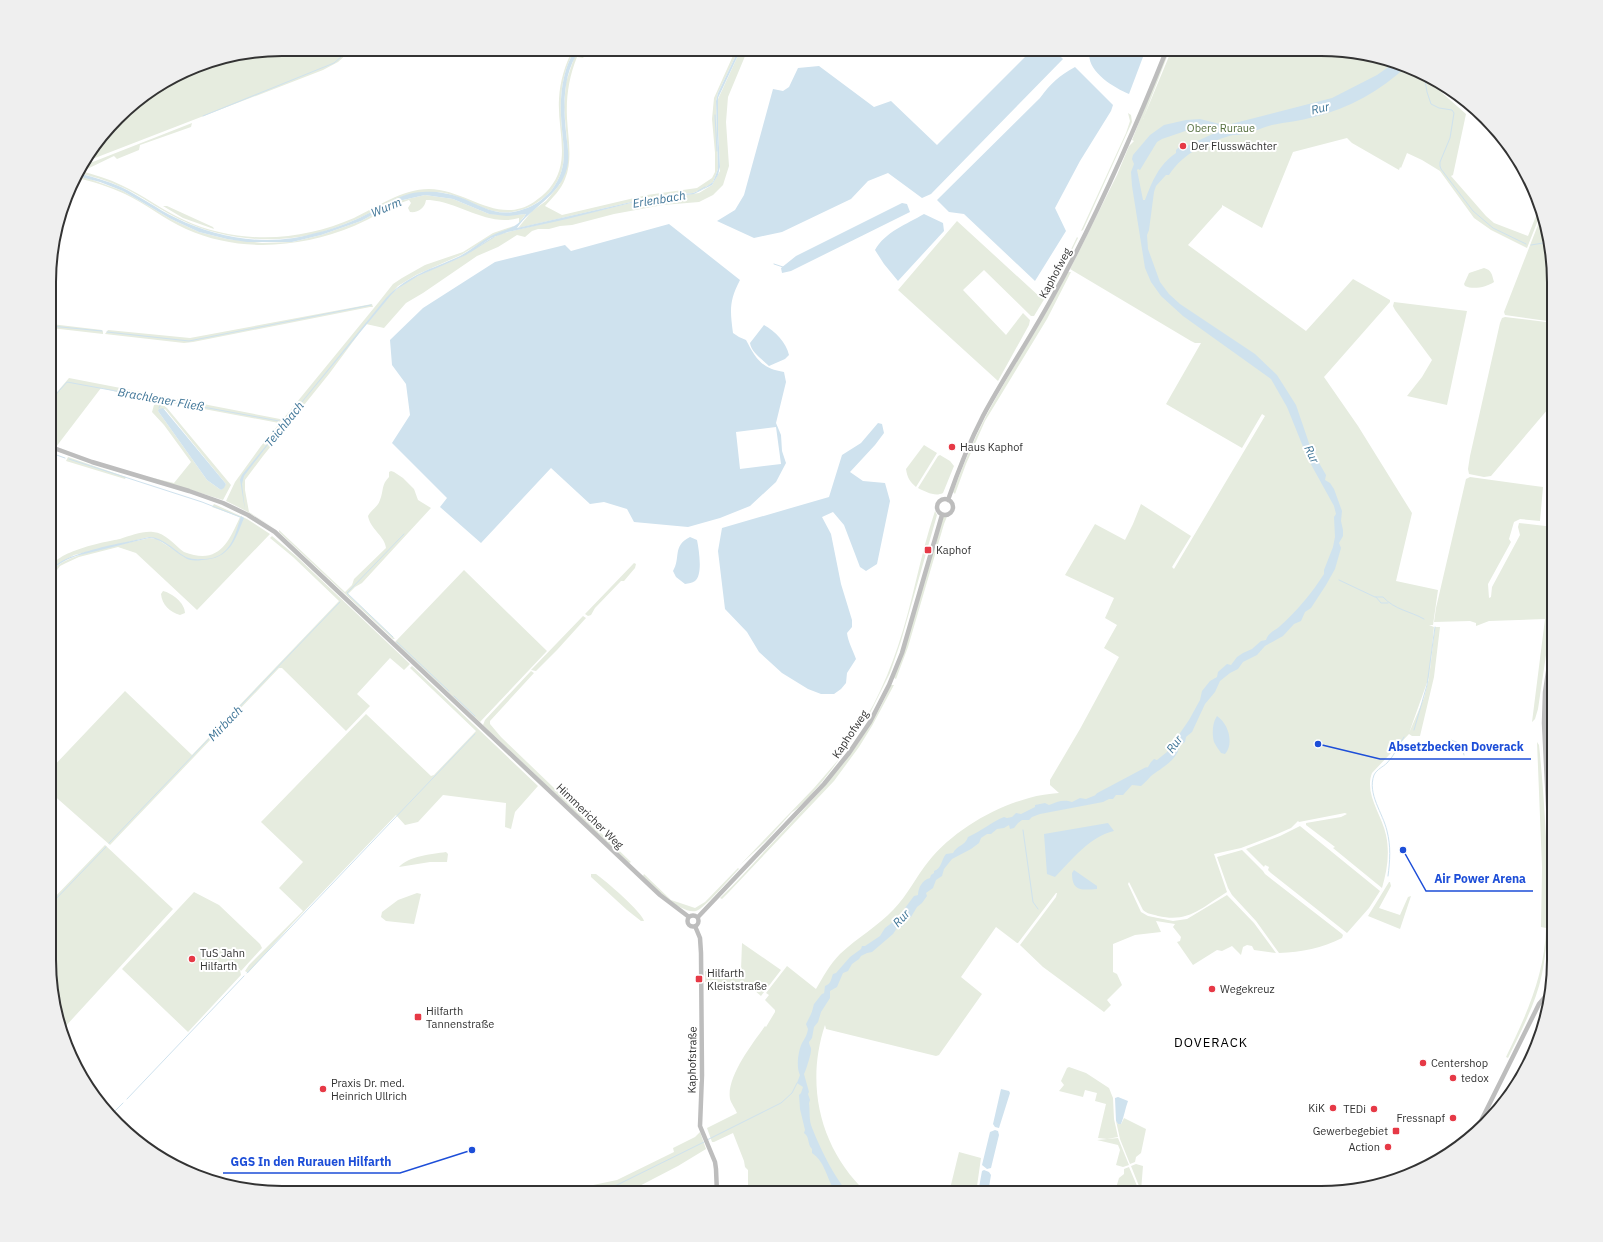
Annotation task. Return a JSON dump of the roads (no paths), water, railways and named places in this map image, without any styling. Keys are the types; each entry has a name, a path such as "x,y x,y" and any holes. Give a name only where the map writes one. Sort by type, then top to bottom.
{"main road":[{"name":"Kaphofweg","path":"948,500 960,467 983,417 1052,297 1089,228 1124,154 1164,56"},
{"name":"Himmericher Weg","path":"56,449 111,468 189,491 238,510 275,532 660,895 689,917"},
{"name":"Kaphofweg","path":"941,500 948,500 952,504 952,510 949,514 942,515 937,510 937,505 941,500"},
{"name":"Kaphofweg","path":"698,917 824,784 846,758 870,722 889,685 902,653 942,515"},
{"path":"1547,679 1545,692 1547,776"},
{"path":"689,917 698,917 699,923 695,926 689,925 689,917"},
{"name":"Kaphofstraße","path":"695,926 700,938 702,953 702,1075 700,1126 704,1133 716,1169 717,1186"},
{"path":"1482,1119 1539,1004 1544,998"}],"water":[{"name":"Wurm","path":"572,56 575,56 567,78 565,99 568,154 567,168 563,178 552,194 517,228 653,197 693,193 703,189 713,182 718,169 716,101 718,93 736,56 738,56 718,98 720,167 718,175 712,185 694,194 635,202 508,232 491,238 466,255 418,276 397,289 280,429 244,476 242,484 245,510 240,480 242,475 386,298 395,290 412,277 460,256 496,233 514,226 526,214 507,216 489,214 453,199 425,195 394,203 361,221 321,235 292,242 247,242 199,232 171,219 123,191 100,182 82,177 83,174 121,187 169,214 204,230 249,239 279,240 310,235 349,222 397,198 423,192 446,193 490,210 506,213 514,212 528,208 542,199 551,191 561,172 564,145 561,98 563,81"},
{"path":"1026,56 1060,56 1063,59 931,194 922,198 888,173 868,181 851,199 782,232 754,238 717,221 735,210 744,195 773,89 783,91 789,87 798,68 819,66 874,107 891,101 937,145"},
{"path":"1143,56 1129,94 1115,87 1101,77 1095,71 1089,57"},
{"path":"1075,67 1113,105 1111,111 1080,161 1055,208 1066,231 1035,281 964,214 949,212 937,200 1040,98 1052,84"},
{"path":"1389,67 1402,71 1364,98 1340,109 1309,118 1272,125 1248,133 1233,135 1206,145 1189,154 1156,186 1147,235 1148,249 1160,282 1169,294 1180,304 1255,354 1277,375 1296,405 1311,449 1326,475 1325,480 1330,483 1334,489 1342,511 1341,521 1343,536 1339,543 1341,548 1335,569 1311,608 1305,612 1301,621 1294,624 1283,636 1265,646 1257,655 1243,662 1238,669 1220,681 1215,692 1205,704 1192,732 1186,737 1185,742 1179,746 1173,759 1141,786 1132,785 1123,795 1116,795 1113,799 1040,814 1029,820 1022,820 1014,828 1010,829 1009,825 1004,828 997,829 991,834 987,834 971,849 952,859 944,869 942,876 936,880 933,888 926,893 927,896 917,907 911,917 905,920 903,926 897,928 893,934 872,952 861,956 852,964 848,971 843,973 837,987 830,991 830,998 814,1027 812,1038 809,1042 811,1053 804,1074 809,1092 811,1125 822,1151 838,1180 843,1186 832,1186 822,1164 812,1153 807,1136 804,1133 805,1130 800,1109 799,1095 803,1087 797,1083 800,1075 798,1064 799,1050 808,1029 806,1024 813,1010 817,1010 819,999 824,994 825,986 830,983 833,974 836,973 850,957 861,949 862,946 865,946 880,936 885,928 905,913 905,908 914,896 918,895 921,885 930,878 934,871 939,868 944,856 946,854 953,853 967,840 968,837 999,819 1004,817 1012,817 1016,813 1021,814 1035,807 1035,805 1045,803 1049,805 1063,801 1072,802 1080,798 1086,799 1101,793 1111,792 1131,780 1148,767 1154,759 1157,760 1167,752 1189,720 1200,700 1202,691 1210,681 1217,677 1218,672 1227,664 1231,665 1237,657 1252,649 1261,641 1266,640 1270,634 1298,609 1324,574 1335,537 1334,517 1336,514 1334,506 1308,459 1287,407 1271,379 1183,316 1161,296 1151,282 1145,268 1131,172 1134,164 1132,159 1133,155 1150,135 1164,125 1186,120 1200,119 1220,124 1231,124 1332,98 1377,75","holes":["1210,126 1217,129 1217,132 1182,148 1179,147 1176,150 1176,153 1165,162 1153,180 1145,200 1143,200 1137,170 1140,170 1157,142 1197,127"]},
{"path":"902,203 907,204 910,212 791,271 782,273 781,268 796,256"},
{"path":"924,214 943,223 944,231 898,281 875,250 890,233"},
{"path":"669,224 740,280 731,306 733,333 746,340 753,353 765,366 776,371 784,372 786,382 776,423 781,435 782,451 786,463 776,482 750,506 720,518 688,527 634,522 627,509 604,502 590,504 551,468 481,543 440,507 447,498 392,443 410,415 406,384 392,365 390,340 423,308 495,262 565,245 571,251","holes":["776,427 781,464 740,469 736,432"]},
{"path":"764,325 780,337 788,350 789,355 785,359 769,366 755,352 750,343"},
{"path":"163,408 226,484 224,488 221,490 207,480 158,411 159,409"},
{"path":"878,423 882,424 884,433 850,472 863,481 885,483 890,501 877,564 866,571 860,567 844,525 833,512 822,517 831,534 841,584 852,620 852,627 847,633 849,643 856,659 847,673 846,683 841,689 834,694 821,694 808,689 782,673 759,652 747,632 725,609 718,551 722,528 829,497 842,455 861,443"},
{"path":"241,516 244,518 238,534 230,547 219,556 211,559 197,561 188,559 163,542 149,538 76,556 56,567 56,566 64,560 78,554 110,545 149,537 159,539 188,558 213,558 226,550 234,538"},
{"path":"690,537 697,540 700,568 695,581 685,584 676,577 673,571 681,544"},
{"path":"1217,716 1225,724 1229,734 1230,740 1228,750 1225,754 1221,753 1213,739 1213,725"},
{"path":"1108,823 1114,831 1089,843 1055,877 1047,874 1044,834"},
{"path":"1074,870 1097,886 1097,889 1087,890 1076,887 1072,879 1072,873"},
{"path":"1001,1089 1009,1091 1010,1093 999,1128 995,1127 993,1124"},
{"path":"1118,1097 1128,1101 1121,1124 1118,1124 1116,1121 1115,1098"},
{"path":"995,1130 998,1131 999,1135 991,1168 987,1169 982,1165 990,1132"},
{"path":"984,1170 989,1172 991,1175 989,1186 979,1186 982,1171"}],"waterway":[{"path":"203,116 334,63 342,56"},
{"path":"1425,81 1431,104 1439,108 1452,110 1454,113 1450,138 1440,162 1441,169 1473,211 1493,228 1526,244"},
{"name":"Erlenbach","path":"715,115 717,151"},
{"name":"Erlenbach","path":"698,191 705,187"},
{"name":"Teichbach","path":"470,252 494,237"},
{"path":"1531,245 1544,243"},
{"path":"774,264 783,267"},
{"path":"107,332 189,341 371,305"},
{"path":"56,326 102,331"},
{"name":"Brachlener Fließ","path":"56,394 67,382 279,421"},
{"name":"Brachlener Fließ","path":"159,408 166,400"},
{"path":"56,455 65,458"},
{"path":"69,459 202,502 240,517"},
{"name":"Mirbach","path":"393,637 347,593 404,534"},
{"path":"1339,580 1375,597 1383,597 1392,605 1424,619"},
{"path":"1376,597 1381,603 1388,603"},
{"name":"Mirbach","path":"109,843 340,602"},
{"path":"1414,730 1427,685 1435,627"},
{"path":"397,642 449,691"},
{"path":"454,696 475,716"},
{"path":"247,973 475,734"},
{"path":"1388,876 1390,854 1389,842 1385,824 1374,796 1372,782 1375,773 1390,760 1404,737"},
{"path":"1451,740 1460,745 1464,755"},
{"name":"Rur","path":"1099,796 1146,771"},
{"path":"1023,830 1033,902 1038,909"},
{"name":"Mirbach","path":"56,899 106,847"},
{"path":"127,1099 244,976"},
{"name":"Rur","path":"814,1018 817,1006 824,997"},
{"path":"707,1140 781,1103 792,1093 797,1083"},
{"path":"114,1112 123,1103"},
{"path":"613,1186 704,1142"}],"place":[{"name":"Der Flusswächter","path":"1183,146"},
{"name":"Haus Kaphof","path":"952,447"},
{"name":"Kaphof","path":"928,550"},
{"name":"Absetzbecken Doverack","path":"1318,744"},
{"name":"Air Power Arena","path":"1403,850"},
{"name":"TuS Jahn Hilfarth","path":"192,959"},
{"name":"Hilfarth Kleiststraße","path":"699,979"},
{"name":"Wegekreuz","path":"1212,989"},
{"name":"Hilfarth Tannenstraße","path":"418,1017"},
{"name":"Centershop","path":"1423,1063"},
{"name":"tedox","path":"1453,1078"},
{"name":"Praxis Dr. med. Heinrich Ullrich","path":"323,1089"},
{"name":"KiK","path":"1333,1108"},
{"name":"TEDi","path":"1374,1109"},
{"name":"Fressnapf","path":"1453,1118"},
{"name":"Gewerbegebiet","path":"1396,1131"},
{"name":"Action","path":"1388,1147"},
{"name":"GGS In den Rurauen Hilfarth","path":"472,1150"}],"district":[{"name":"DOVERACK","path":"1211,1042"}],"park label":[{"name":"Obere Ruraue","path":"1221,128"}]}
